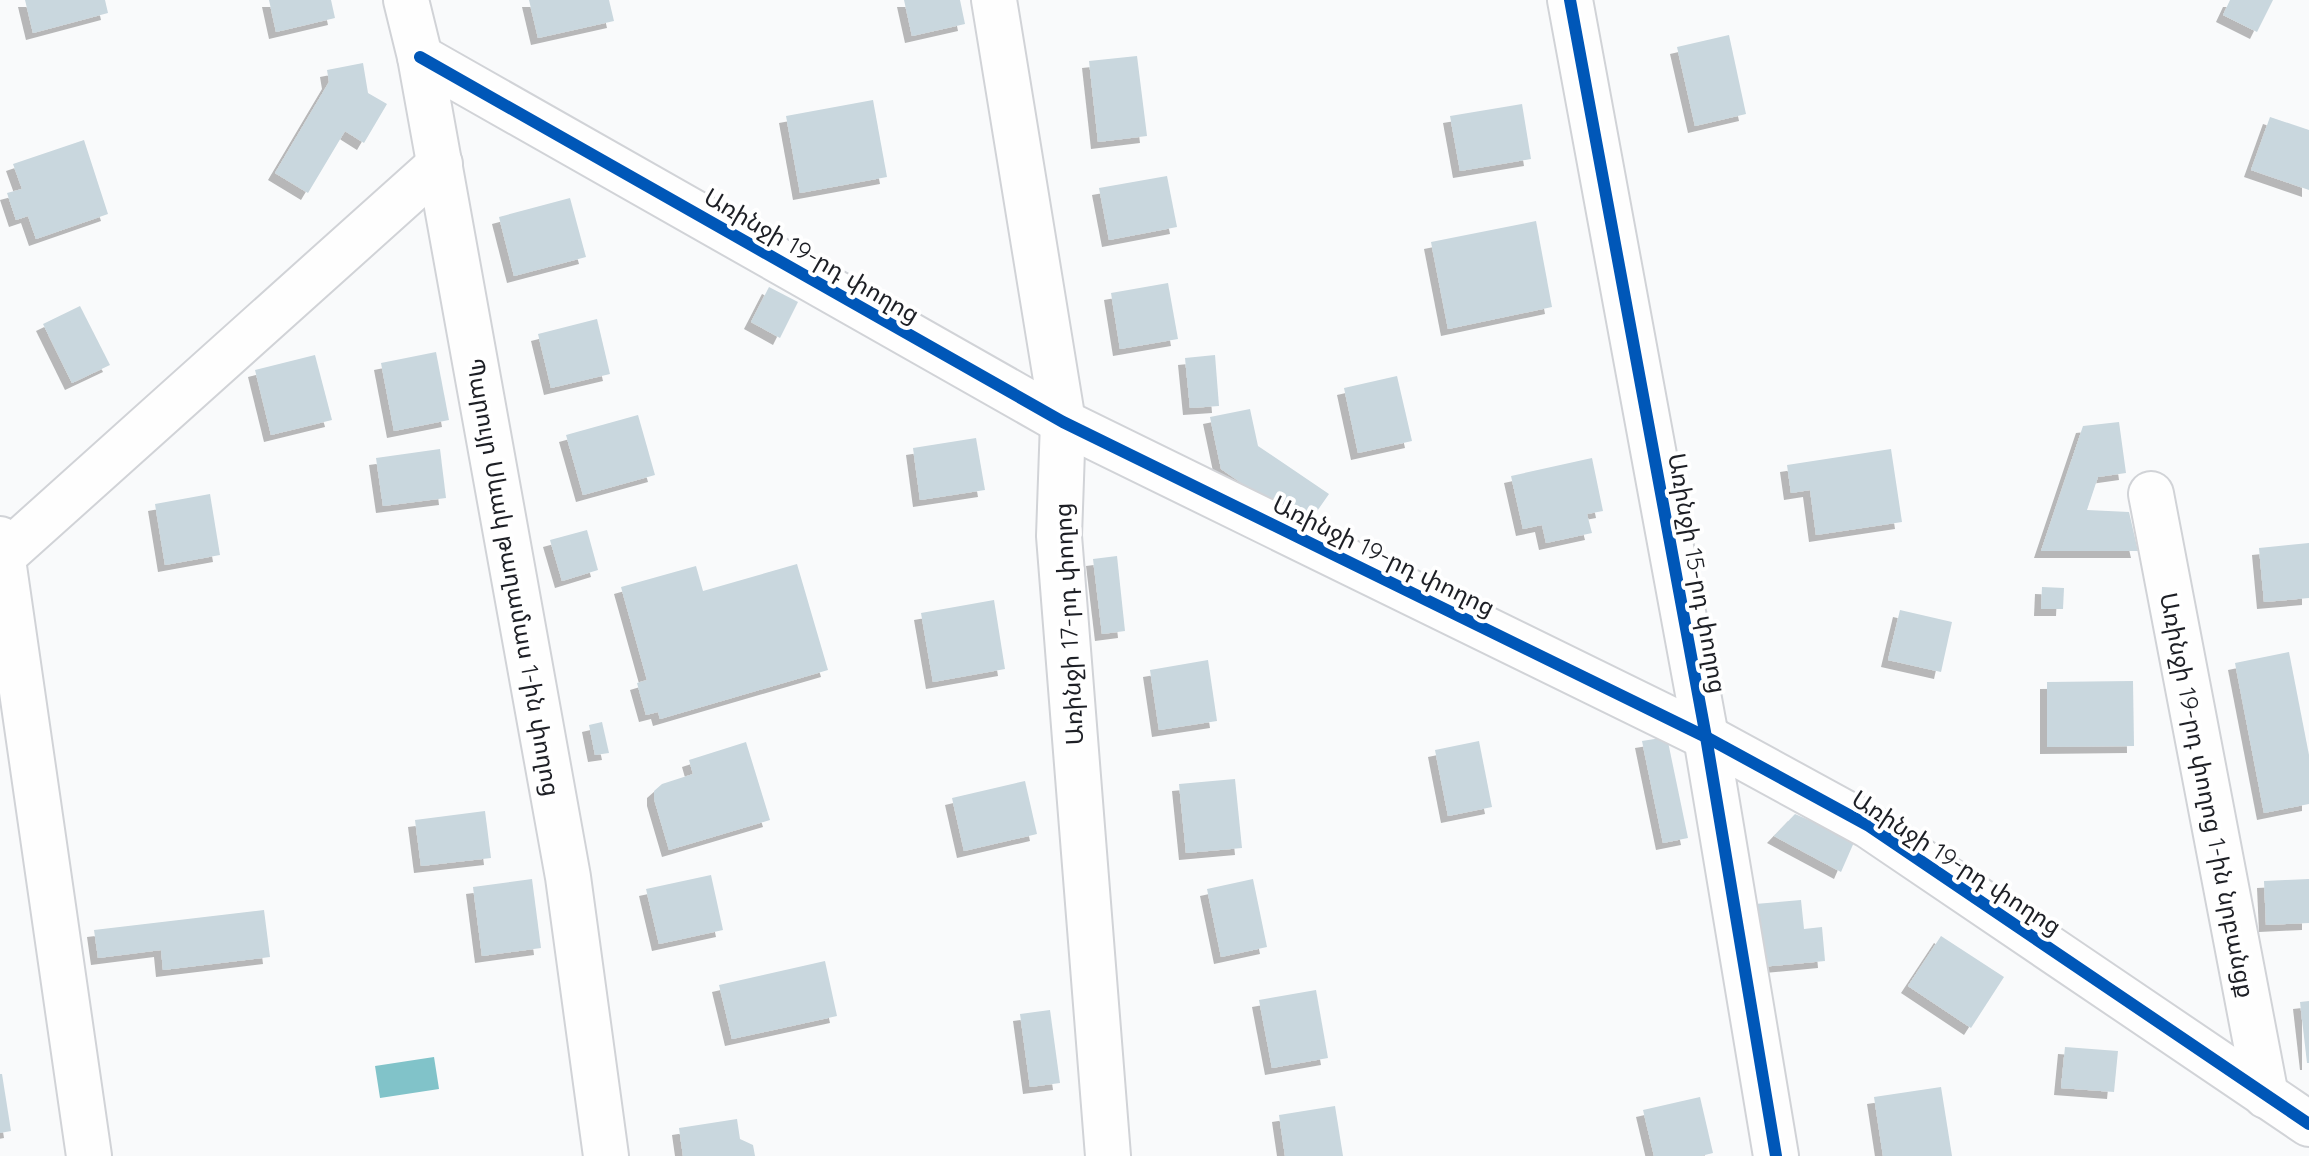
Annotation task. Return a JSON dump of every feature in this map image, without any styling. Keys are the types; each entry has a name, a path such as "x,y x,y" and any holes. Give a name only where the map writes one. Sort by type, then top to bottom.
{"street":[{"name":"Պարույր Սևակ թաղամաս 1-ին փողոց","path":"406,0 440,164 568,877 606,1156"},
{"name":"Առինջի 17-րդ փողոց","path":"994,0 1063,422 1059,536 1108,1156"},
{"name":"Առինջի 15-րդ փողոց","path":"1570,0 1706,737 1776,1156"},
{"name":"Առինջի 19-րդ փողոց","path":"420,57 1063,422 1706,737 1869,826 2309,1124"},
{"path":"89,1156 1,552 440,164"},
{"name":"Առինջի 19-րդ փողոց 1-ին նրբանցք","path":"2151,494 2266,1096"}],"water":[{"path":"434,1057 439,1089 380,1098 375,1066"}],"building":[{"path":"25,0 105,0 108,13 33,33"},
{"path":"269,0 331,0 335,18 276,32"},
{"path":"529,0 609,0 614,21 538,38"},
{"path":"904,0 960,0 965,24 912,36"},
{"path":"2230,0 2273,0 2257,32 2223,15"},
{"path":"1729,35 1746,114 1695,126 1677,47"},
{"path":"1137,56 1147,136 1098,142 1089,61"},
{"path":"363,63 368,93 387,104 364,143 345,131 308,193 275,173 329,82 327,70"},
{"path":"873,100 887,177 800,193 786,116"},
{"path":"1522,104 1531,159 1460,171 1450,116"},
{"path":"2270,117 2309,130 2309,190 2251,170"},
{"path":"84,140 108,214 36,239 28,216 16,220 7,193 22,189 13,164"},
{"path":"1167,176 1177,227 1109,240 1099,188"},
{"path":"570,198 586,257 514,276 499,217"},
{"path":"1536,221 1552,307 1448,329 1431,242"},
{"path":"1168,283 1178,339 1120,349 1111,293"},
{"path":"769,287 798,302 780,338 751,322"},
{"path":"80,306 110,365 72,383 43,324"},
{"path":"597,319 610,374 551,388 538,334"},
{"path":"436,352 449,420 394,431 381,363"},
{"path":"315,355 332,420 271,435 255,370"},
{"path":"1215,355 1219,406 1190,408 1185,358"},
{"path":"1397,376 1412,441 1358,453 1344,388"},
{"path":"1250,409 1258,446 1329,494 1306,527 1221,469 1210,417"},
{"path":"638,415 655,475 583,495 566,435"},
{"path":"2119,422 2126,473 2098,477 2087,510 2129,512 2138,551 2041,551 2083,426"},
{"path":"976,438 985,490 920,500 913,448"},
{"path":"440,449 446,498 383,506 376,458"},
{"path":"1891,449 1902,522 1816,535 1810,490 1791,493 1787,465"},
{"path":"1592,458 1603,511 1587,514 1592,533 1546,543 1542,525 1523,529 1511,476"},
{"path":"210,494 220,555 165,565 155,504"},
{"path":"587,530 598,570 562,581 550,540"},
{"path":"2309,543 2309,598 2264,602 2259,548"},
{"path":"1117,556 1125,631 1102,634 1093,559"},
{"path":"797,564 828,670 660,719 658,712 646,715 637,683 647,680 621,587 696,566 703,591"},
{"path":"2042,587 2064,588 2063,609 2041,609"},
{"path":"994,600 1005,669 933,682 921,613"},
{"path":"1900,610 1952,622 1941,672 1888,660"},
{"path":"2289,652 2309,755 2309,804 2264,813 2235,663"},
{"path":"1208,660 1217,721 1159,730 1150,670"},
{"path":"2133,681 2134,746 2047,747 2047,682"},
{"path":"602,722 609,753 595,755 589,725"},
{"path":"1667,737 1688,838 1663,843 1642,741"},
{"path":"1479,741 1492,807 1448,816 1435,750"},
{"path":"746,742 770,820 669,850 654,791 662,784 693,774 689,760"},
{"path":"1235,779 1242,848 1186,853 1179,784"},
{"path":"1025,781 1037,834 964,851 952,798"},
{"path":"485,811 491,858 421,866 415,820"},
{"path":"1795,814 1855,840 1841,872 1774,836"},
{"path":"711,875 723,930 659,944 646,889"},
{"path":"532,879 541,948 482,956 473,887"},
{"path":"1253,879 1267,947 1221,957 1207,889"},
{"path":"2309,879 2309,923 2266,925 2264,881"},
{"path":"1801,900 1804,929 1822,927 1825,961 1761,967 1755,904"},
{"path":"264,910 270,957 163,970 161,950 98,958 94,930"},
{"path":"1941,936 2004,977 1971,1028 1908,986"},
{"path":"825,961 837,1016 732,1039 719,985"},
{"path":"1316,990 1328,1058 1272,1068 1259,1000"},
{"path":"2309,1001 2309,1063 2307,1063 2300,1002"},
{"path":"1050,1010 1060,1083 1030,1087 1020,1014"},
{"path":"2065,1047 2118,1051 2114,1092 2061,1088"},
{"path":"0,1074 11,1131 0,1133"},
{"path":"1941,1087 1952,1156 1883,1156 1874,1097"},
{"path":"1700,1097 1713,1153 1654,1156 1643,1110"},
{"path":"1335,1106 1343,1156 1285,1156 1279,1115"},
{"path":"737,1119 740,1139 753,1145 755,1156 683,1156 679,1128"}],"cycle path":[{"path":"1570,0 1706,737 1776,1156"},
{"path":"420,57 1063,422 1706,737 1869,826 2309,1124"}]}
